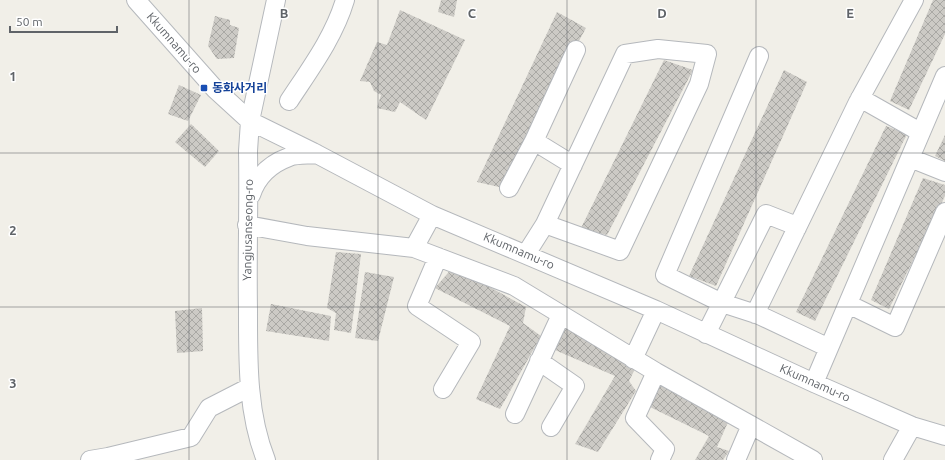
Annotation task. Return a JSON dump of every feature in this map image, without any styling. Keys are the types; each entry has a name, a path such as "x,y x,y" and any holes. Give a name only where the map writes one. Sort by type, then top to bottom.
{"street":[{"name":"Kkumnamu-ro","path":"136,0 215,89 250,121 317,154 432,215 656,310 814,383 912,426 945,436"},
{"name":"Yangjusanseong-ro","path":"266,460 261,449 250,387 248,358 247,207 250,121 276,0"},
{"path":"289,101 325,45 338,19 345,0"},
{"path":"755,314 860,98 914,0"},
{"path":"526,254 545,224 625,54 658,49 707,54 698,84 620,251 545,224"},
{"path":"509,188 534,141 576,50"},
{"path":"759,56 665,275 722,303 755,314 829,348"},
{"path":"814,383 945,76"},
{"path":"860,98 913,128 920,134"},
{"path":"534,141 573,165"},
{"path":"247,207 255,182 262,173 289,156 317,154"},
{"path":"910,158 945,172"},
{"path":"848,304 895,327 945,212"},
{"path":"706,334 766,214 789,222 797,228"},
{"path":"414,248 432,215"},
{"path":"247,225 307,236 414,248 514,286 633,359 813,460"},
{"path":"438,257 417,306 471,342 443,389"},
{"path":"633,359 656,310"},
{"path":"515,414 561,315"},
{"path":"539,361 575,386 551,427"},
{"path":"656,372 635,418 665,449 660,460"},
{"path":"90,460 191,437 209,408 250,387"},
{"path":"736,460 751,425"},
{"path":"893,460 912,426"}],"building":[{"path":"441,0 457,0 454,17 438,12"},
{"path":"933,0 945,0 945,34 909,110 890,101"},
{"path":"400,10 465,40 426,120 400,102 395,112 377,108 381,95 374,91 370,82 360,81 377,42 387,45"},
{"path":"557,12 586,28 499,187 477,182"},
{"path":"215,16 230,20 230,25 239,28 234,58 217,59 208,46"},
{"path":"664,60 693,70 607,235 581,228"},
{"path":"784,70 807,82 716,286 689,276"},
{"path":"179,85 201,95 188,121 168,114"},
{"path":"191,124 219,151 205,167 175,142"},
{"path":"886,126 907,134 815,321 796,312"},
{"path":"945,135 945,161 935,156"},
{"path":"923,178 945,185 945,196 889,309 871,300"},
{"path":"336,252 361,254 351,333 334,330 336,313 327,308"},
{"path":"453,267 526,307 523,323 541,336 500,409 476,399 510,326 435,288"},
{"path":"365,272 394,277 378,341 355,338"},
{"path":"271,304 331,316 329,341 266,331"},
{"path":"202,308 203,351 177,353 175,311"},
{"path":"567,325 636,367 629,381 636,391 598,452 575,444 615,376 555,350"},
{"path":"659,381 729,420 717,447 729,451 723,460 695,460 709,436 650,407"}],"place":[{"name":"동화사거리","path":"204,88"}]}
